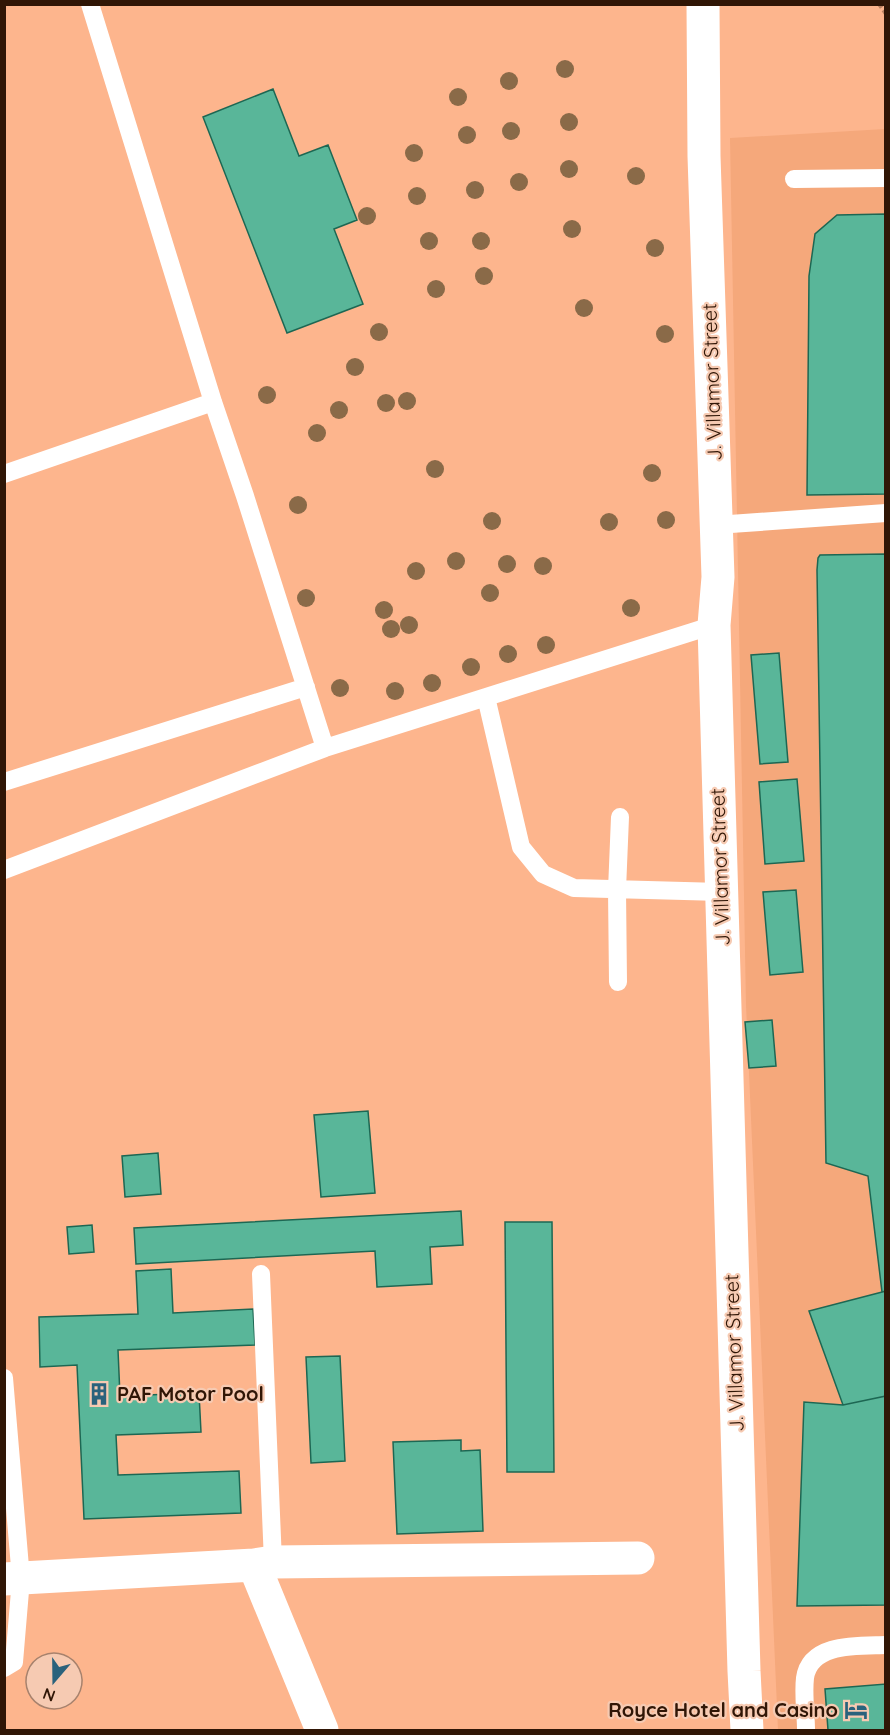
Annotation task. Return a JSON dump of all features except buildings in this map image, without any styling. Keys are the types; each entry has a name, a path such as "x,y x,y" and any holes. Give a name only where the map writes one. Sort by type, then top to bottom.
{"street":[{"name":"J. Villamor Street","path":"703,4 704,156 718,577 714,625 747,1731"},
{"path":"13,1579 264,1563 638,1558"},
{"path":"264,1563 322,1731"}],"lane":[{"path":"90,4 213,402 325,748"},
{"path":"794,179 885,178"},
{"path":"4,474 213,402"},
{"path":"716,525 885,513"},
{"path":"4,870 325,748 714,625"},
{"path":"4,782 306,687"},
{"path":"486,697 521,847 543,874 574,888 721,892"},
{"path":"618,982 617,890 620,817"},
{"path":"261,1274 264,1563"},
{"path":"4,1378 13,1579 14,1662 4,1668"},
{"path":"806,1731 805,1677 813,1661 830,1650 847,1646 885,1645"}],"path":[{"path":"879,4 885,14"}],"shaded area":[{"name":"Royce Hotel and Casino","path":"885,129 885,1730 778,1730 746,1005 730,138"}],"place":[{"name":"PAF Motor Pool","path":"99,1394"},
{"name":"Royce Hotel and Casino","path":"856,1710"}]}
